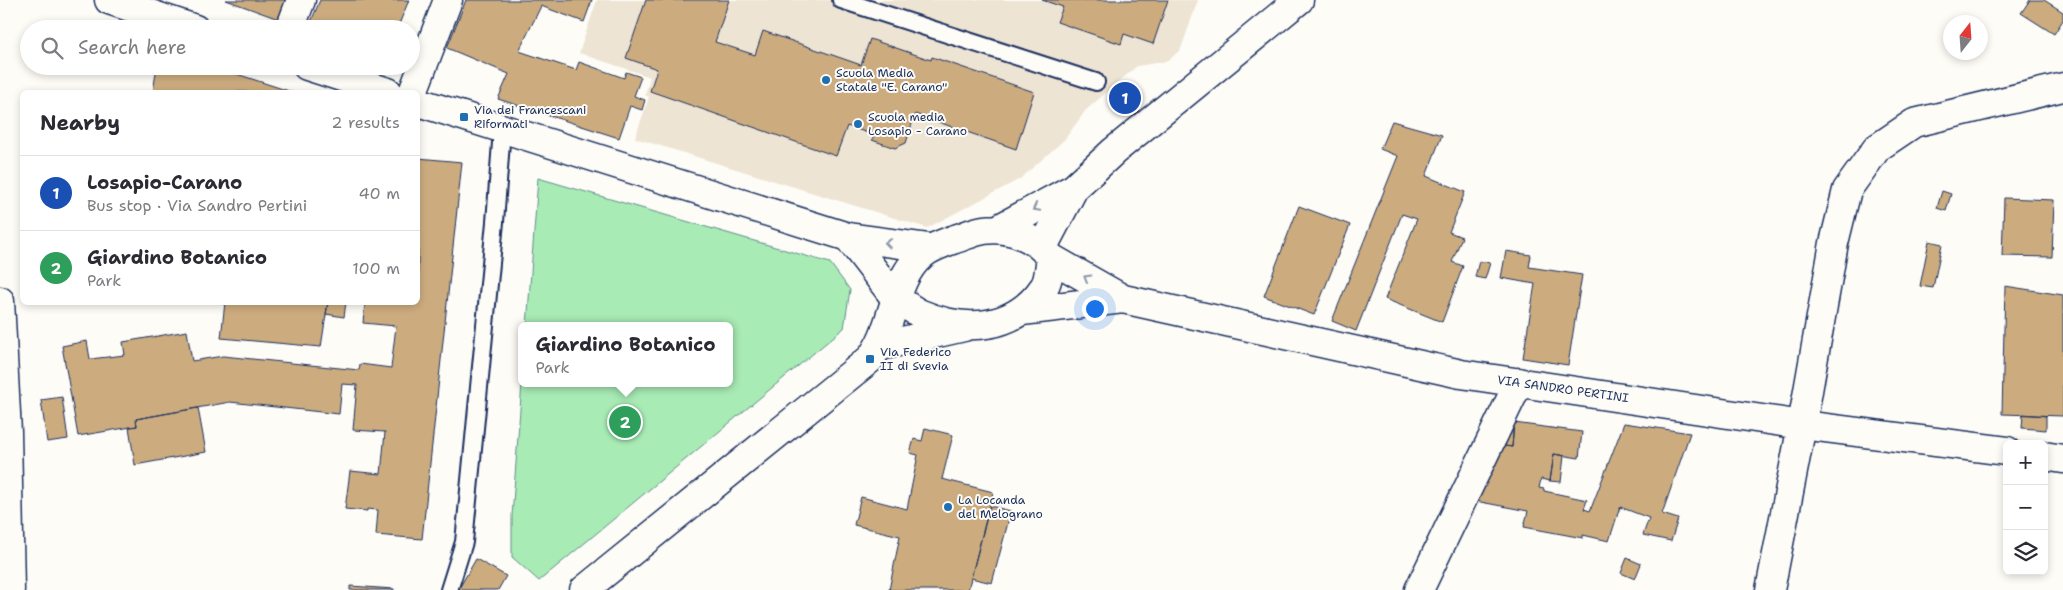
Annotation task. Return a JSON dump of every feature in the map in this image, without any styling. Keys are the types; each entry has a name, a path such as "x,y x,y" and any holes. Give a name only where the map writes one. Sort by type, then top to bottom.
{"street":[{"path":"110,0 169,20"},
{"path":"293,20 301,0"},
{"path":"420,74 448,0"},
{"path":"998,229 1074,188 1114,151 1299,0"},
{"path":"335,75 382,90"},
{"path":"414,90 419,75"},
{"path":"1770,590 1802,425 1834,243 1847,190 1877,148 1914,123 2063,87"},
{"path":"420,103 848,237 928,248 983,230 998,229 1023,235 1047,253 1123,299"},
{"path":"881,346 966,326 1000,323 1022,311 1045,286 1047,253 1074,188"},
{"path":"848,237 895,298 921,314 966,326"},
{"path":"584,590 870,359 881,346 895,298 908,272 928,248"},
{"path":"1022,311 1123,299"},
{"name":"VIA SANDRO PERTINI","path":"1123,299 1461,374 1802,425 2003,451"},
{"path":"0,301 8,432 10,590"},
{"path":"1419,590 1519,382"},
{"path":"2048,457 2063,459"}],"lane":[{"path":"841,0 1096,82"},
{"path":"449,590 464,542 495,222 502,129"}],"shaded area":[{"name":"Scuola media Losapio - Carano","path":"597,0 1198,0 1181,49 1168,61 1137,66 1086,110 1065,139 1020,179 927,228 635,138 649,97 645,95 650,77 579,53"}],"green space":[{"path":"538,178 830,263 850,290 844,328 539,581 512,557 512,516 522,387 733,387 733,322 527,322"}],"building":[{"path":"226,0 292,0 284,20"},
{"path":"320,0 409,0 401,20 312,20"},
{"path":"466,0 592,0 584,22 541,6 519,51 576,70 579,62 624,78 626,72 641,77 634,96 645,100 642,110 630,106 619,138 498,99 509,74 447,48"},
{"name":"Scuola Media Statale \"E. Carano\"","path":"646,0 729,0 715,42 755,55 763,31 861,65 870,39 931,60 932,57 1034,92 1016,149 915,114 906,143 895,148 872,140 874,135 847,126 836,156 650,91 657,69 626,58"},
{"path":"1042,0 1168,0 1153,44 1124,34 1121,44 1057,22 1063,7"},
{"path":"2030,0 2044,0 2063,12 2063,20 2054,34 2021,13"},
{"path":"156,75 240,75 286,90 153,90"},
{"path":"1392,121 1442,135 1426,176 1465,192 1449,232 1462,237 1452,262 1463,266 1442,322 1385,299 1417,219 1402,214 1356,331 1332,321 1398,156 1380,149"},
{"path":"420,158 462,162 422,539 376,535 378,510 345,509 350,471 381,474 385,432 353,430 357,385 342,384 339,414 230,402 136,419 137,426 78,436 62,346 87,341 90,359 125,355 123,342 187,331 192,361 223,356 359,370 360,364 391,368 396,326 363,323 365,305 420,305"},
{"path":"1942,191 1951,194 1946,211 1937,208"},
{"path":"2004,198 2054,200 2052,257 2002,256"},
{"path":"1299,206 1350,225 1314,315 1264,296"},
{"path":"1929,241 1942,244 1933,288 1920,286"},
{"path":"1506,251 1531,255 1529,267 1582,275 1568,365 1523,358 1535,284 1501,278"},
{"path":"1479,261 1490,263 1485,279 1475,277"},
{"path":"2005,286 2063,295 2063,416 2002,414"},
{"path":"225,305 328,305 321,347 221,338"},
{"path":"328,305 346,305 344,317 326,314"},
{"path":"62,397 68,439 47,442 41,400"},
{"path":"198,408 206,452 135,465 129,427 137,426 136,419"},
{"path":"2023,414 2046,416 2046,430 2022,428"},
{"path":"1514,423 1582,432 1579,458 1554,454 1550,481 1541,479 1539,488 1544,489 1544,491 1587,500 1584,509 1590,511 1624,423 1690,433 1662,514 1678,519 1671,541 1643,535 1649,518 1620,507 1609,541 1583,535 1583,538 1524,527 1528,511 1470,500 1498,445 1512,447"},
{"path":"1514,423 1512,447 1498,445"},
{"name":"La Locanda del Melograno","path":"925,428 953,435 942,479 993,492 968,590 889,590 900,536 854,525 861,497 907,509 918,455 910,453 914,439 922,441"},
{"path":"1554,454 1564,456 1561,482 1550,481"},
{"path":"990,506 1011,511 992,583 971,578"},
{"path":"1627,558 1641,564 1635,579 1621,573"},
{"path":"476,559 506,576 498,590 458,590"},
{"path":"350,586 394,589 394,590 350,590"}],"place":[{"name":"Scuola Media Statale \"E. Carano\"","path":"826,80"},
{"name":"Losapio-Carano","path":"1125,98"},
{"name":"Via dei Francescani Riformati","path":"464,117"},
{"name":"Scuola media Losapio - Carano","path":"858,124"},
{"name":"Via Federico II di Svevia","path":"870,359"},
{"name":"Giardino Botanico","path":"625,422"},
{"name":"La Locanda del Melograno","path":"948,507"}]}
